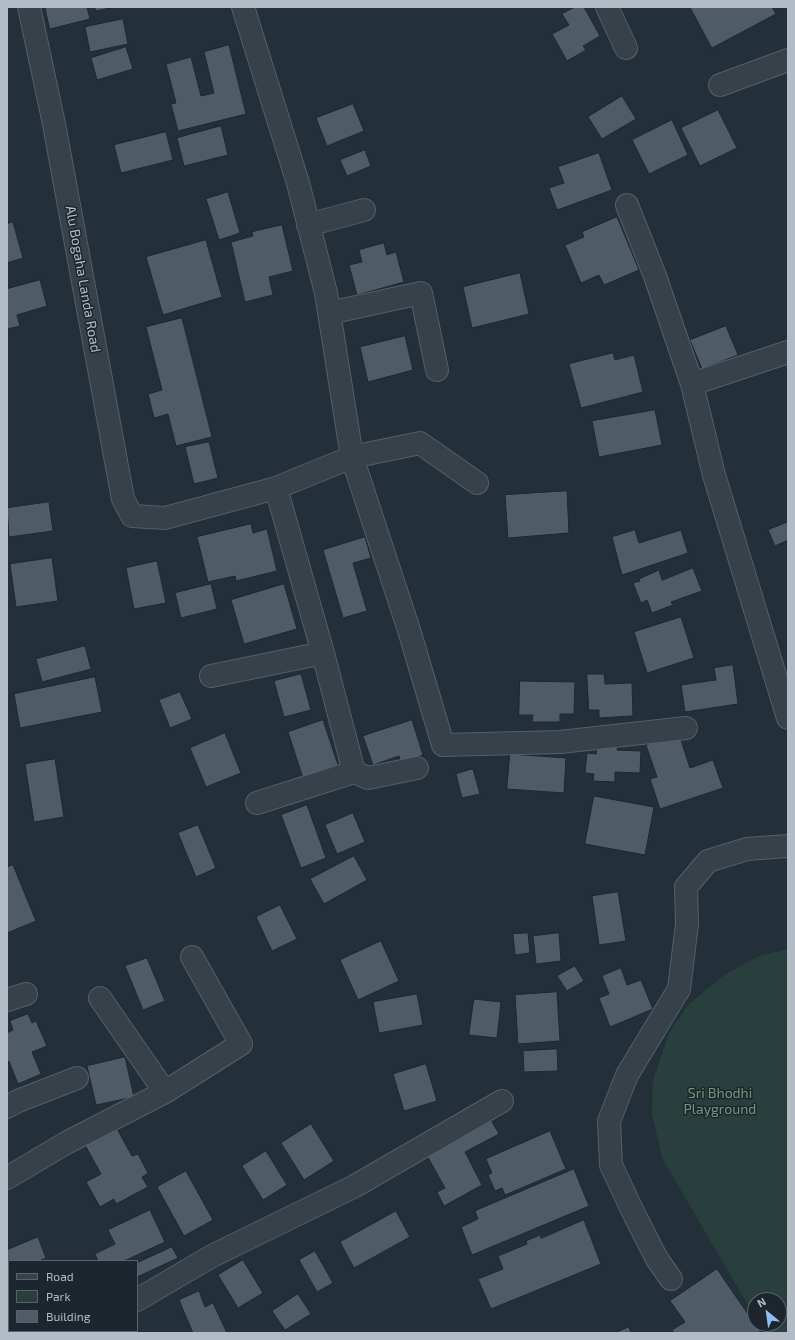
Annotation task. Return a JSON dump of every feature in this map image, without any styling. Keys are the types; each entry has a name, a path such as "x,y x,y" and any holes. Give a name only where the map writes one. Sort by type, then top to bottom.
{"street":[{"name":"Alu Bogaha Landa Road","path":"29,7 56,132 123,499 132,516 165,518 276,488"},
{"path":"243,7 298,183 326,293 352,457 409,630 443,745 560,742 686,728"},
{"path":"607,7 626,48"},
{"path":"720,85 788,60"},
{"path":"627,205 655,276 692,384 714,475 788,718"},
{"path":"308,225 364,210"},
{"path":"329,313 421,293 437,370"},
{"path":"692,384 788,352"},
{"path":"354,772 276,488 352,457 420,442 477,483"},
{"path":"211,676 322,652"},
{"path":"258,803 354,772 368,778 417,768"},
{"path":"671,1279 654,1252 635,1216 611,1165 609,1121 627,1075 679,989 687,924 686,887 708,861 747,849 788,846"},
{"path":"7,1178 66,1143 165,1092 241,1044 192,956"},
{"path":"100,998 165,1092"},
{"path":"7,1107 77,1078"},
{"path":"138,1299 212,1256 355,1186 502,1101"}],"green space":[{"name":"Sri Bhodhi Playground","path":"788,949 788,1333 763,1332 787,1332 787,1292 747,1292 747,1303 662,1158 652,1113 653,1081 669,1033 687,1006 724,975 759,956"}],"building":[{"path":"45,7 87,7 90,19 50,29"},
{"path":"95,7 114,7 96,11"},
{"path":"575,7 584,7 600,36 583,46 586,50 567,61 552,34 569,25 562,14"},
{"path":"690,7 772,7 776,14 712,48"},
{"path":"123,19 128,44 90,52 85,27"},
{"path":"229,45 246,114 178,131 171,104 176,103 166,64 191,57 201,96 214,93 204,52"},
{"path":"126,47 133,69 97,80 91,58"},
{"path":"622,96 636,119 602,139 588,117"},
{"path":"353,104 364,131 327,146 316,118"},
{"path":"718,110 737,148 700,166 681,128"},
{"path":"672,120 688,155 649,174 632,140"},
{"path":"221,126 228,155 184,166 177,138"},
{"path":"166,132 173,160 121,173 114,145"},
{"path":"365,150 371,166 347,176 340,160"},
{"path":"599,153 612,190 557,210 549,188 564,183 558,167"},
{"path":"228,192 240,233 219,240 206,199"},
{"path":"617,217 639,270 604,285 599,275 581,283 565,245 584,237 582,232"},
{"path":"13,222 23,258 7,263 7,224"},
{"path":"282,225 293,271 269,277 273,295 245,302 231,242 253,236 252,232"},
{"path":"206,240 222,297 163,315 146,257"},
{"path":"384,243 387,255 396,252 404,282 357,295 349,265 362,262 359,250"},
{"path":"520,273 529,314 472,328 463,287"},
{"path":"40,280 47,306 17,315 20,326 7,329 7,289"},
{"path":"182,318 212,437 176,446 168,414 154,418 148,394 162,390 146,327"},
{"path":"726,326 738,355 702,369 690,340"},
{"path":"405,336 413,370 368,382 360,347"},
{"path":"613,353 615,360 634,355 643,392 581,408 569,364"},
{"path":"655,410 662,445 599,457 592,421"},
{"path":"209,442 218,478 194,484 185,447"},
{"path":"567,491 569,533 508,538 505,495"},
{"path":"49,502 53,531 9,537 7,508"},
{"path":"788,522 788,540 775,546 768,530"},
{"path":"251,524 253,533 267,529 277,571 236,581 235,576 208,582 197,537"},
{"path":"635,530 639,543 681,530 688,553 622,575 612,537"},
{"path":"365,537 371,558 353,563 367,611 343,618 323,550"},
{"path":"52,558 58,601 16,607 10,564"},
{"path":"157,561 166,603 134,609 126,568"},
{"path":"693,568 702,591 671,602 673,605 652,613 647,600 641,603 633,583 640,581 639,579 659,570 662,580"},
{"path":"211,584 217,609 181,618 175,593"},
{"path":"284,584 297,629 244,644 231,600"},
{"path":"681,617 694,658 647,673 634,632"},
{"path":"85,646 91,669 42,682 36,659"},
{"path":"733,665 738,704 685,712 681,685 716,680 714,668"},
{"path":"301,674 311,710 284,717 274,681"},
{"path":"587,674 604,674 605,684 632,683 633,716 599,718 599,710 589,710"},
{"path":"95,677 102,712 20,728 14,694"},
{"path":"520,681 575,682 574,714 560,714 560,722 532,722 533,715 519,715"},
{"path":"180,692 192,719 170,728 159,700"},
{"path":"323,720 338,765 303,778 288,732"},
{"path":"412,720 423,755 401,763 399,756 373,765 363,736"},
{"path":"225,733 241,773 206,787 190,748"},
{"path":"679,734 690,768 713,760 723,788 660,809 650,779 657,777 646,745"},
{"path":"597,743 618,744 617,750 641,751 640,773 615,772 615,782 593,781 594,774 585,773 587,753 596,754"},
{"path":"510,754 566,758 564,793 507,789"},
{"path":"55,759 64,817 34,822 25,764"},
{"path":"473,769 480,794 462,798 456,774"},
{"path":"594,796 654,807 645,855 585,844"},
{"path":"307,805 326,858 301,868 281,815"},
{"path":"353,813 365,842 337,854 325,825"},
{"path":"198,825 216,868 196,877 178,833"},
{"path":"354,856 367,880 324,904 310,879"},
{"path":"13,865 36,921 7,933 7,867"},
{"path":"618,892 626,941 599,945 592,896"},
{"path":"280,905 297,939 272,951 256,917"},
{"path":"528,933 530,953 515,955 513,934"},
{"path":"559,933 561,961 536,964 533,936"},
{"path":"381,941 399,981 358,1000 340,960"},
{"path":"147,958 165,1001 143,1010 125,966"},
{"path":"575,966 584,981 567,991 557,976"},
{"path":"621,968 627,985 641,980 653,1009 610,1027 599,998 609,994 602,976"},
{"path":"557,992 560,1041 518,1044 515,995"},
{"path":"417,994 423,1025 379,1033 373,1002"},
{"path":"474,999 501,1002 497,1038 469,1035"},
{"path":"28,1014 32,1023 36,1021 47,1046 32,1052 41,1074 18,1084 9,1061 7,1062 7,1033 13,1030 10,1021"},
{"path":"557,1049 558,1071 524,1072 523,1051"},
{"path":"125,1057 134,1097 96,1105 87,1066"},
{"path":"426,1064 437,1101 404,1111 393,1074"},
{"path":"490,1118 499,1134 465,1152 482,1185 444,1206 437,1192 445,1188 425,1152"},
{"path":"311,1124 334,1161 304,1180 281,1143"},
{"path":"116,1127 132,1156 138,1154 148,1173 142,1177 148,1187 116,1204 114,1199 100,1207 86,1182 101,1174 85,1145"},
{"path":"550,1131 566,1169 505,1195 502,1188 495,1191 488,1175 492,1173 486,1159"},
{"path":"266,1151 287,1185 263,1200 242,1166"},
{"path":"574,1169 589,1206 472,1255 461,1227 478,1219 475,1211"},
{"path":"186,1171 213,1220 184,1236 157,1187"},
{"path":"150,1210 165,1242 126,1260 98,1260 95,1254 115,1244 108,1230"},
{"path":"396,1211 410,1237 354,1268 340,1242"},
{"path":"584,1220 601,1264 491,1309 478,1279 503,1269 498,1256 527,1244 526,1241 540,1235 541,1238"},
{"path":"38,1237 46,1258 41,1260 8,1260 7,1274 7,1250"},
{"path":"172,1247 178,1258 138,1277 138,1263"},
{"path":"315,1251 333,1283 317,1292 299,1260"},
{"path":"243,1260 263,1293 238,1308 218,1275"},
{"path":"717,1269 747,1313 747,1332 761,1333 674,1333 672,1330 685,1322 670,1301"},
{"path":"199,1291 205,1307 213,1303 227,1333 193,1333 179,1300"},
{"path":"298,1294 311,1314 285,1330 272,1311"},
{"path":"7,1304 8,1332 19,1333 7,1333"},
{"path":"629,1327 631,1333 615,1333"}]}
